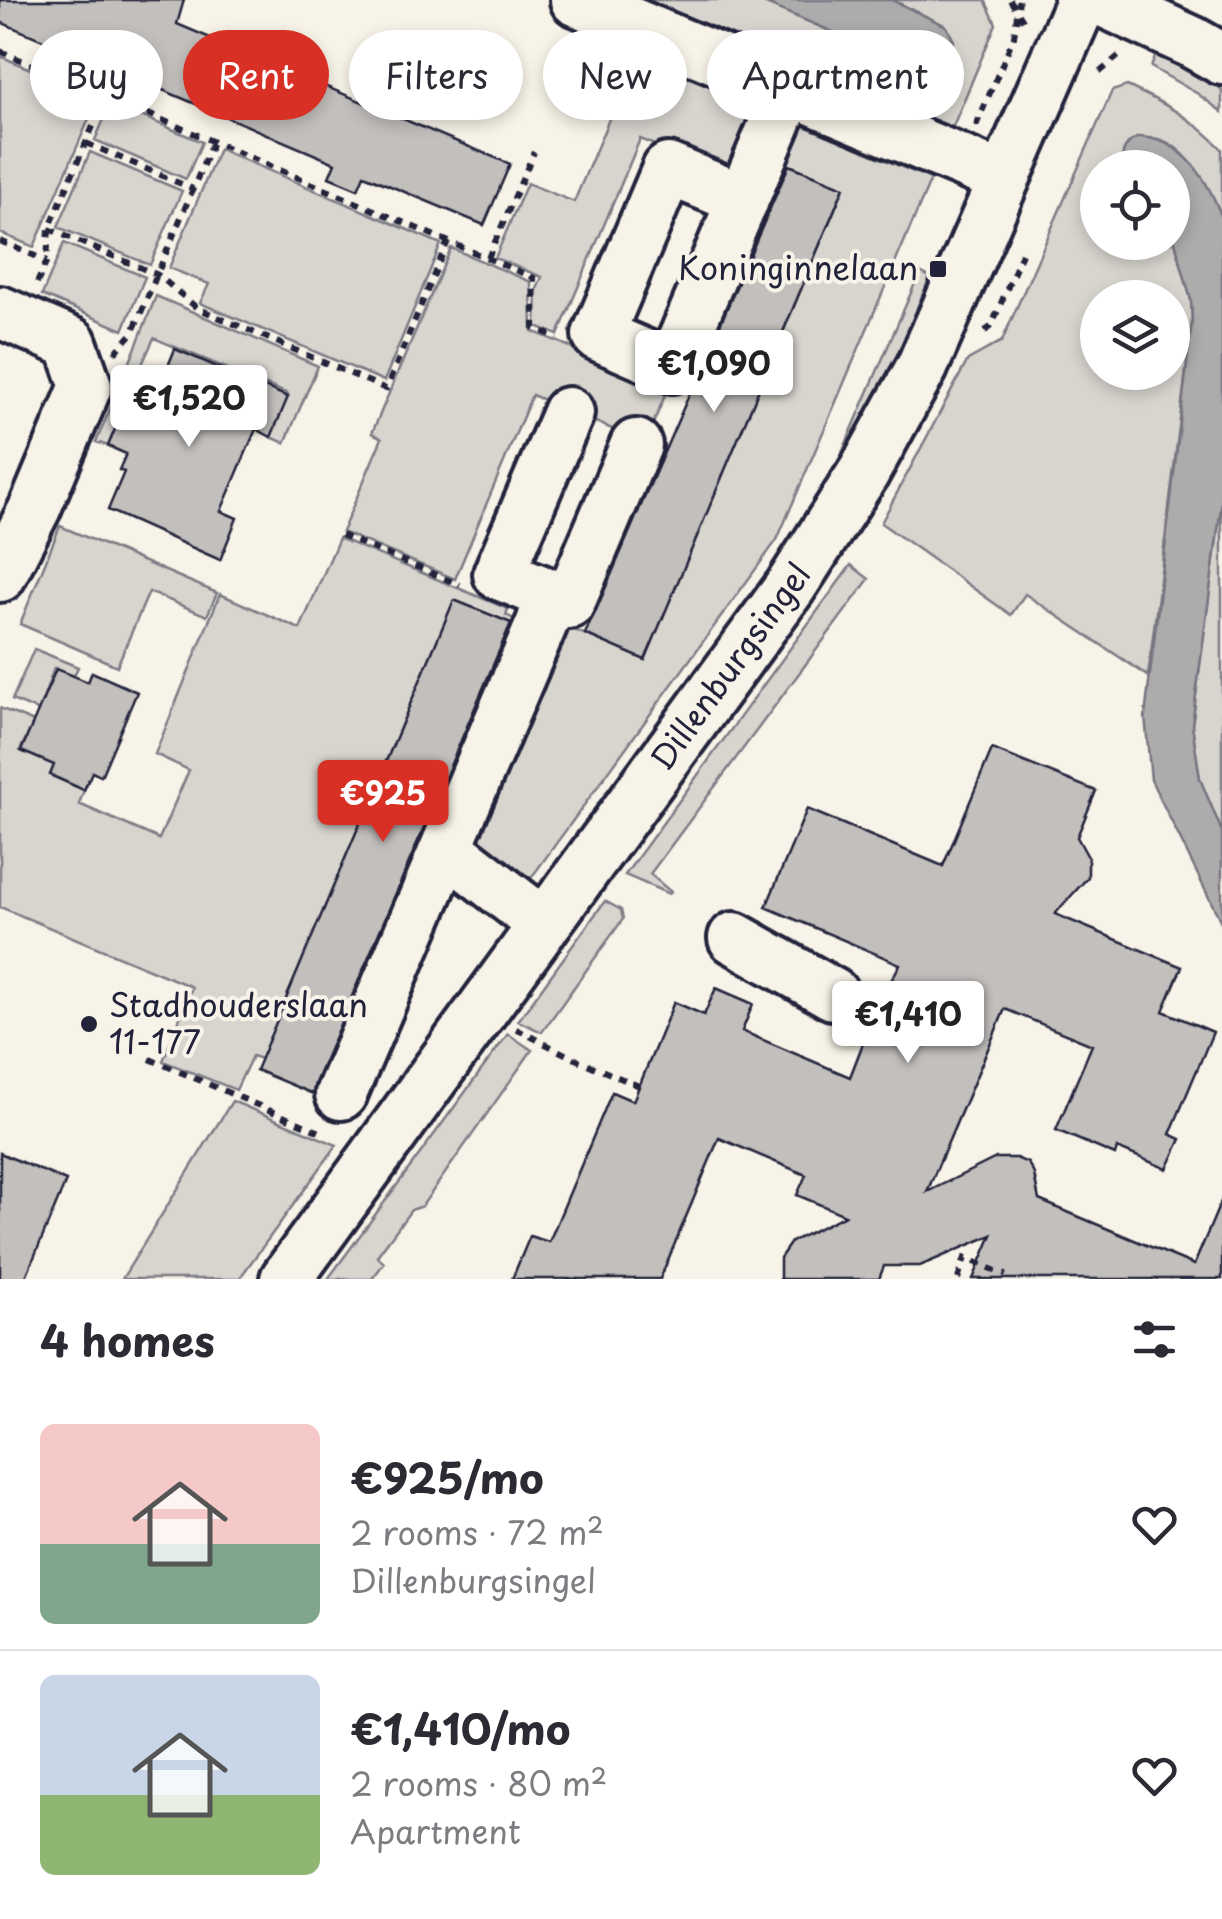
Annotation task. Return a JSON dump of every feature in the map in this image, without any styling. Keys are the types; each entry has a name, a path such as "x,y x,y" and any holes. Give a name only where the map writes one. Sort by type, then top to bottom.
{"street":[{"path":"576,0 707,54"},
{"name":"Dillenburgsingel","path":"286,1279 791,586 864,472 922,367 1082,0"},
{"path":"1101,0 1222,59"},
{"path":"743,200 777,120"},
{"path":"865,120 1004,179"},
{"path":"0,576 34,508 79,364 10,317"},
{"path":"568,413 499,574 569,603 636,445"},
{"path":"342,1094 542,623 550,595"},
{"path":"447,850 544,924"},
{"path":"734,938 834,994"}],"path":[{"path":"1010,0 1018,12 1019,0"},
{"path":"0,51 30,64"},
{"path":"10,317 47,261 49,229 96,120"},
{"path":"162,120 534,278 534,328 563,340"},
{"path":"79,364 132,334 213,142"},
{"path":"86,143 193,188"},
{"path":"488,258 534,152"},
{"path":"49,229 158,275 198,308 386,389 448,241"},
{"path":"0,241 47,261"},
{"path":"341,535 488,597 499,574"},
{"path":"483,1005 515,1028 639,1086"},
{"path":"150,1059 376,1156"},
{"path":"958,1279 965,1258 1006,1275"}],"shaded area":[{"path":"622,0 757,0 828,30 707,30 707,36"},
{"path":"757,0 892,0 948,30 828,30"},
{"path":"892,0 982,0 996,24 964,100 964,30 948,30"},
{"path":"1160,46 1194,64 1222,90 1222,112 1151,67"},
{"path":"0,56 30,69 30,120 89,120 34,247 0,233"},
{"path":"687,76 707,84 707,120 758,120 728,176 640,139 558,335 536,326 537,289 542,277 495,258 527,183 574,202 609,120 687,120"},
{"path":"1127,86 1153,99 1190,121 1222,149 1222,218 1190,162 1190,150 1178,150 1165,141 1150,138 1128,143 1124,150 1086,150 1112,91"},
{"path":"104,120 151,120 202,142 186,179 95,140"},
{"path":"905,120 956,120 948,138"},
{"path":"800,124 931,179 777,540 526,885 471,835 565,626 645,659 844,188 785,163"},
{"path":"1138,137 1154,139 1176,150 1124,150"},
{"path":"219,149 441,244 384,381 200,303 209,284 169,268"},
{"path":"90,152 182,191 150,265 58,227"},
{"path":"1190,162 1209,189 1222,218 1222,500 1192,725 1200,779 1222,832 1222,924 1151,780 1145,716 1184,390 1190,390 1192,322 1190,280 1186,280 1180,260 1190,260"},
{"path":"1080,164 1080,260 1180,260 1186,280 1080,280 1080,390 1184,390 1148,676 1025,594 1011,615 881,523 968,360 1002,341"},
{"path":"64,243 145,277 123,330 42,295"},
{"path":"451,248 531,282 532,331 668,388 645,443 532,395 455,579 342,532 382,438 372,433"},
{"path":"920,272 930,277 917,308 926,313 826,490"},
{"path":"156,296 318,366 285,443 271,437 288,394 154,338 139,371 128,367"},
{"path":"125,374 154,386 148,401 130,394 108,446 96,442"},
{"path":"1222,500 1222,832 1200,779 1192,725"},
{"path":"60,526 217,593 207,616 149,592 117,666 20,624"},
{"path":"339,538 508,609 506,615 514,619 513,624 454,600 261,1059 252,1056 236,1090 163,1061 192,987 0,907 0,708 34,722 20,750 40,759 61,749 50,775 84,790 79,804 159,839 189,770 155,754 220,594 300,629"},
{"path":"851,565 869,579 650,874 671,892 625,875"},
{"path":"34,649 78,667 74,676 54,668 39,711 12,700"},
{"path":"605,901 621,910 623,919 542,1032 518,1021"},
{"path":"508,1034 532,1050 422,1206 411,1210 377,1256 384,1263 372,1279 328,1279"},
{"path":"232,1101 337,1145 239,1279 122,1279"}],"building":[{"path":"0,0 184,0 177,24 191,30 183,30 183,99 163,90 163,30 30,30 30,35 0,22"},
{"path":"329,88 349,96 349,120 405,120 510,164 484,225 364,175 358,189 329,177 335,163 233,120 329,120"},
{"path":"789,165 844,187 645,660 585,634"},
{"path":"175,349 288,397 271,437 256,429 221,511 237,518 220,560 108,510 124,472 119,470 126,454 108,446 130,393 148,400 154,386 159,388"},
{"path":"454,600 511,623 313,1094 256,1070"},
{"path":"56,669 88,682 92,672 137,692 101,776 92,772 84,790 50,775 54,765 21,751"},
{"path":"992,749 1096,791 1077,837 1088,857 1088,877 1055,914 1182,967 1163,1011 1213,1032 1170,1134 1181,1139 1167,1169 1117,1148 1115,1155 1056,1130 1092,1045 1005,1009 927,1192 996,1158 1016,1158 1028,1163 1039,1200 1194,1265 1222,1199 1222,1279 973,1279 992,1235 920,1266 884,1266 879,1279 780,1279 780,1258 791,1242 845,1215 797,1195 806,1175 719,1138 660,1279 512,1279 530,1236 549,1242 612,1092 633,1101 674,1002 704,1015 716,988 753,1004 742,1031 850,1077 877,1007 900,964 766,907 807,809 943,866"},
{"path":"0,1153 66,1181 25,1279 0,1279"}],"place":[{"name":"Koninginnelaan","path":"938,269"},
{"name":"Stadhouderslaan 11-177","path":"89,1024"}]}
